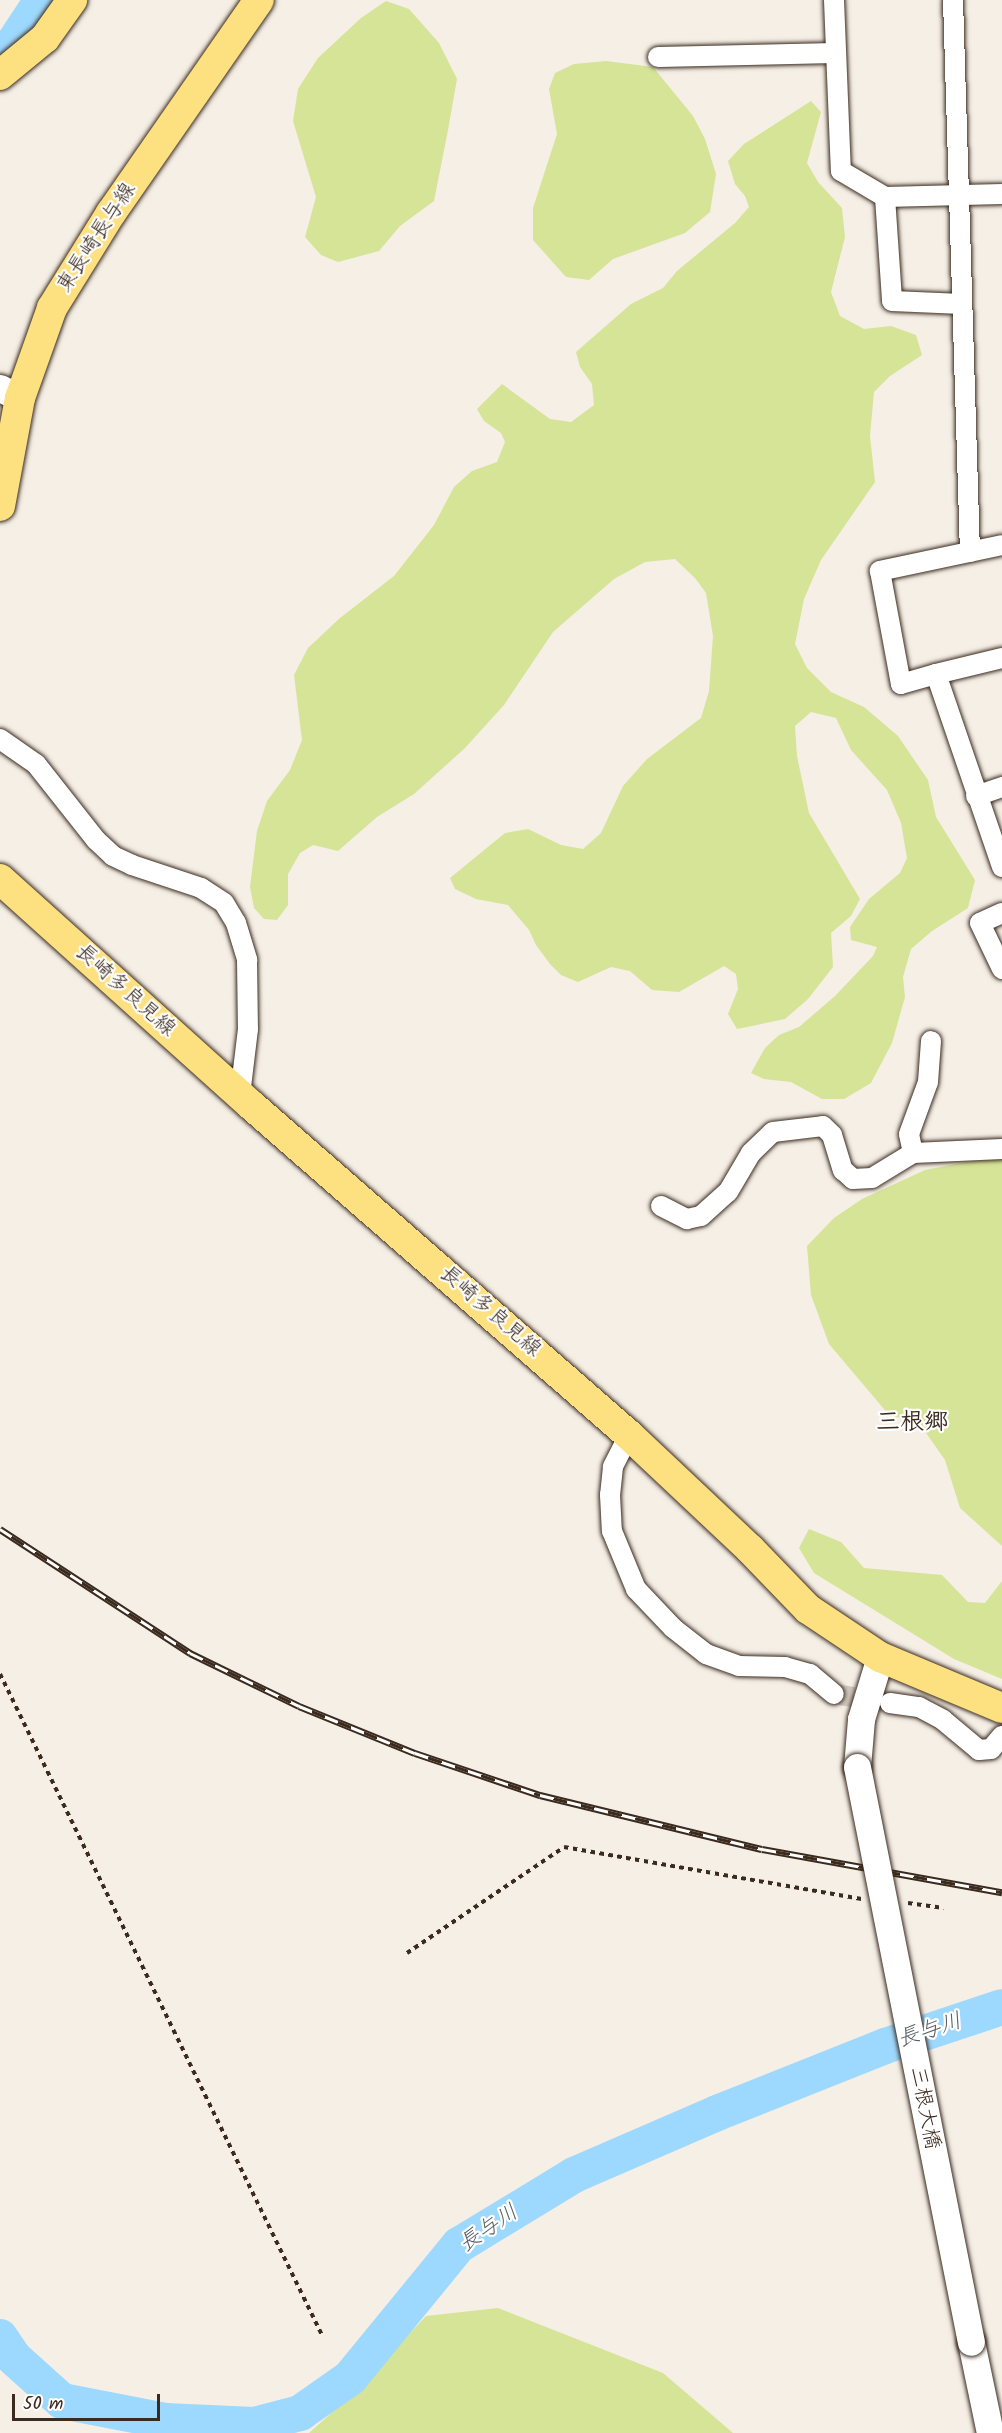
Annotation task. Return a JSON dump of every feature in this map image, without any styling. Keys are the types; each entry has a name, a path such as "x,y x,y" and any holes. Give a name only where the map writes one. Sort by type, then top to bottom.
{"main road":[{"path":"0,75 45,38 72,0"},
{"name":"東長崎長与線","path":"0,506 10,393 52,308 111,213 259,0"},
{"name":"長崎多良見線","path":"0,879 240,1095 629,1435 750,1549 808,1609 880,1657 1002,1708"}],"street":[{"path":"834,0 841,171 885,197 1002,194"},
{"path":"953,0 970,552"},
{"path":"658,57 836,53"},
{"path":"885,197 892,302 962,304"},
{"path":"1002,545 879,571 901,684 1002,658"},
{"path":"936,674 1002,867"},
{"path":"0,739 36,764 96,840 113,856 132,865 201,888 224,903 236,923 247,960 248,1029 240,1095"},
{"path":"976,796 1002,787"},
{"path":"1002,913 980,923 1002,969"},
{"path":"913,1153 909,1134 928,1082 931,1041"},
{"path":"661,1206 687,1219 701,1216 728,1192 751,1153 773,1132 823,1126 832,1135 843,1170 853,1179 872,1178 913,1153 1002,1149"},
{"path":"629,1435 613,1467 610,1495 612,1531 636,1590 673,1628 706,1654 739,1666 785,1667 810,1674 834,1694"},
{"name":"三根大橋","path":"880,1657 861,1719 857,1767 990,2433"},
{"path":"890,1703 919,1707 943,1720 979,1749 991,1749 1002,1736"}],"path":[{"path":"0,1674 323,2337"},
{"path":"407,1953 564,1847 870,1900"},
{"path":"902,1903 944,1908"}],"green space":[{"path":"386,1 409,9 439,43 457,79 448,130 434,201 400,226 379,251 338,262 321,255 305,237 316,197 293,121 298,89 318,58 361,18"},
{"path":"606,61 653,67 693,116 705,139 716,174 710,212 685,233 613,259 589,280 566,277 533,240 533,208 557,134 549,89 555,73 574,64"},
{"path":"811,101 821,112 807,163 818,182 842,208 845,237 831,292 840,316 864,329 891,326 916,335 922,355 890,376 874,392 870,436 875,482 821,560 804,599 795,644 807,668 831,692 864,707 898,736 928,780 936,817 975,880 968,908 932,931 911,949 903,977 905,997 892,1043 871,1083 844,1099 822,1099 791,1082 764,1079 751,1073 765,1048 779,1035 799,1027 835,996 873,956 877,947 851,940 850,927 869,899 900,873 907,858 901,823 887,790 851,750 836,718 811,712 795,726 797,756 809,813 860,899 851,916 831,933 833,967 808,999 785,1019 737,1029 728,1014 738,989 736,974 724,966 679,992 652,990 630,971 611,967 578,982 561,975 550,964 536,945 529,930 508,905 476,899 455,889 450,878 505,833 528,829 561,845 583,849 601,833 623,786 647,759 701,718 709,691 713,636 706,593 695,578 675,559 645,562 614,579 553,632 504,705 465,748 414,794 377,817 338,851 313,845 300,853 288,874 288,905 277,920 264,919 254,908 250,887 257,831 267,801 290,770 302,740 294,675 308,648 340,618 394,576 434,525 454,487 472,471 497,462 505,442 501,433 484,421 477,409 502,384 550,419 571,422 594,405 592,384 580,367 576,352 631,304 663,288 677,271 735,223 749,207 745,196 735,184 728,161 744,144"},
{"path":"1002,1159 1002,1546 960,1508 945,1460 919,1423 889,1415 829,1344 811,1295 807,1246 834,1218 862,1199 925,1170 966,1162"},
{"path":"809,1529 841,1542 864,1568 942,1575 968,1602 985,1603 1002,1581 1002,1679 954,1659 814,1573 799,1548"},
{"path":"498,2308 663,2373 733,2433 309,2433 357,2390 426,2316"}],"waterway":[{"path":"0,53 13,44 42,0"},
{"name":"長与川","path":"0,2337 14,2358 62,2401 165,2421 254,2425 300,2413 350,2378 459,2245 574,2175 717,2113 885,2046 1002,2007"}],"tunnel":[{"path":"834,1694 879,1701"}],"railway":[{"path":"0,1529 190,1653 299,1706 415,1753 540,1795 762,1849 1002,1892"}],"district":[{"name":"三根郷","path":"912,1423"}]}
